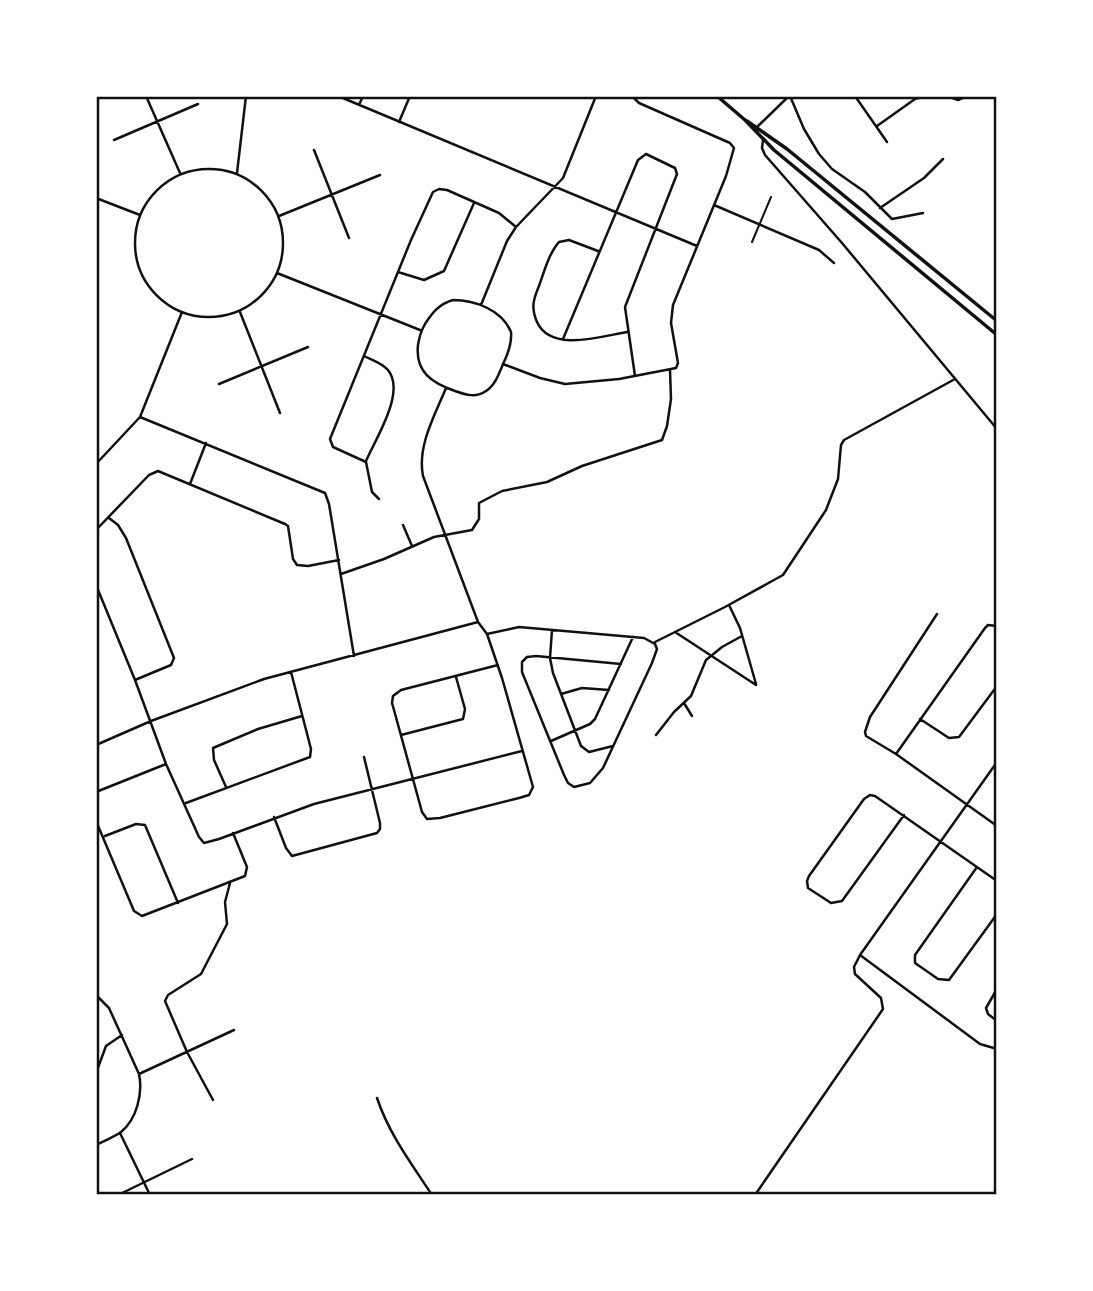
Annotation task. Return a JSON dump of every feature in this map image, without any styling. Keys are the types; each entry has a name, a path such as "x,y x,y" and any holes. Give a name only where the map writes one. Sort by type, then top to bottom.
{"main road":[{"path":"717,96 997,321"},
{"path":"755,128 763,140 997,335"}],"street":[{"path":"146,96 180,174"},
{"path":"237,173 246,96"},
{"path":"338,96 697,246"},
{"path":"359,105 363,96"},
{"path":"398,122 410,96"},
{"path":"481,305 507,241 516,227 555,187 566,171 596,96"},
{"path":"503,364 565,384 590,383 670,370 675,369 678,363 671,323 673,305 715,205 733,158 734,146 639,103 632,96"},
{"path":"755,128 789,96 804,129 832,169 865,192 895,220 923,213"},
{"path":"855,96 887,142"},
{"path":"877,126 915,99 925,96"},
{"path":"947,96 958,100 967,96"},
{"path":"114,140 198,104"},
{"path":"763,140 765,155 997,429"},
{"path":"314,150 349,238"},
{"path":"563,339 638,160 644,155 651,155 672,165 677,173 625,307 635,376"},
{"path":"880,208 924,178 943,159"},
{"path":"208,168 237,173 262,190 279,216 283,250 277,273 262,295 239,311 211,317 182,312 159,298 147,284 139,268 135,241 140,215 156,190 180,174 208,168"},
{"path":"279,216 380,175"},
{"path":"366,461 333,447 330,441 380,314 422,214 435,190 442,189 499,214 516,227"},
{"path":"96,198 140,215"},
{"path":"398,272 424,280 444,271 474,203"},
{"path":"715,205 819,250 834,264"},
{"path":"598,251 569,240 559,242 534,298 533,311 541,330 550,336 563,339 576,340 627,332"},
{"path":"277,273 421,330"},
{"path":"448,301 468,301 496,314 510,328 511,340 492,386 472,396 446,388 427,377 420,368 417,356 421,330 435,310 448,301"},
{"path":"239,311 280,413"},
{"path":"96,464 140,416 182,312"},
{"path":"219,384 308,347"},
{"path":"364,356 387,369 395,391 366,461 372,492 379,499"},
{"path":"341,574 434,537 474,529 479,519 479,503 502,491 547,482 662,440 671,399 670,370"},
{"path":"654,642 782,575 830,502 838,479 841,445 844,440 955,379"},
{"path":"446,388 427,436 421,462 422,476 478,622 487,634 498,665 533,789 528,794 429,819 423,815 392,703 396,693 498,665"},
{"path":"140,416 326,493 354,656"},
{"path":"190,484 206,443"},
{"path":"96,530 153,471 159,471 287,525 293,559 298,565 339,560"},
{"path":"109,518 118,525 129,544 174,658 171,665 135,680"},
{"path":"403,525 412,546"},
{"path":"96,585 166,764 203,843 314,804 522,751"},
{"path":"675,632 756,685 742,636 729,605"},
{"path":"937,614 870,717 865,729 866,736 896,754 997,826"},
{"path":"96,744 253,682 478,622"},
{"path":"896,754 985,628 997,626"},
{"path":"487,634 519,627 633,637 654,642 657,649 652,663 603,768 594,779 583,786 574,787 567,782 521,664 527,657 621,664"},
{"path":"552,630 550,658 553,673 586,751 613,746"},
{"path":"656,735 695,690 702,666 710,656 742,636"},
{"path":"551,741 595,719 633,637"},
{"path":"186,803 309,758 311,749 291,672"},
{"path":"401,735 463,719 464,709 456,677"},
{"path":"920,719 949,738 959,737 997,686"},
{"path":"561,694 582,688 609,690"},
{"path":"684,704 692,716"},
{"path":"226,787 212,753 215,747 258,729 302,716"},
{"path":"274,817 292,856 377,833 381,826 364,757"},
{"path":"754,1195 880,1016 883,1009 881,998 855,974 854,967 860,955 997,762"},
{"path":"96,792 166,764"},
{"path":"904,815 842,901 831,903 808,888 806,883 809,876 865,797 875,796 904,815 997,881"},
{"path":"96,821 105,836 136,914 146,916 245,876 248,870 233,834"},
{"path":"105,836 136,824 145,825 178,903"},
{"path":"977,867 915,955 915,962 937,979 949,980 997,914"},
{"path":"213,1100 187,1052 166,1004 168,995 200,976 224,932 228,919 225,904 231,882"},
{"path":"860,955 980,1044 997,1049"},
{"path":"997,989 986,1008 988,1014 997,1021"},
{"path":"96,995 109,1008 122,1035 139,1074 141,1092 130,1122 120,1133 96,1146"},
{"path":"139,1074 234,1030"},
{"path":"96,1073 106,1046 122,1035"},
{"path":"377,1097 386,1122 432,1195"},
{"path":"120,1133 150,1195"},
{"path":"118,1195 192,1159"}],"lane":[{"path":"752,242 771,197"}]}
